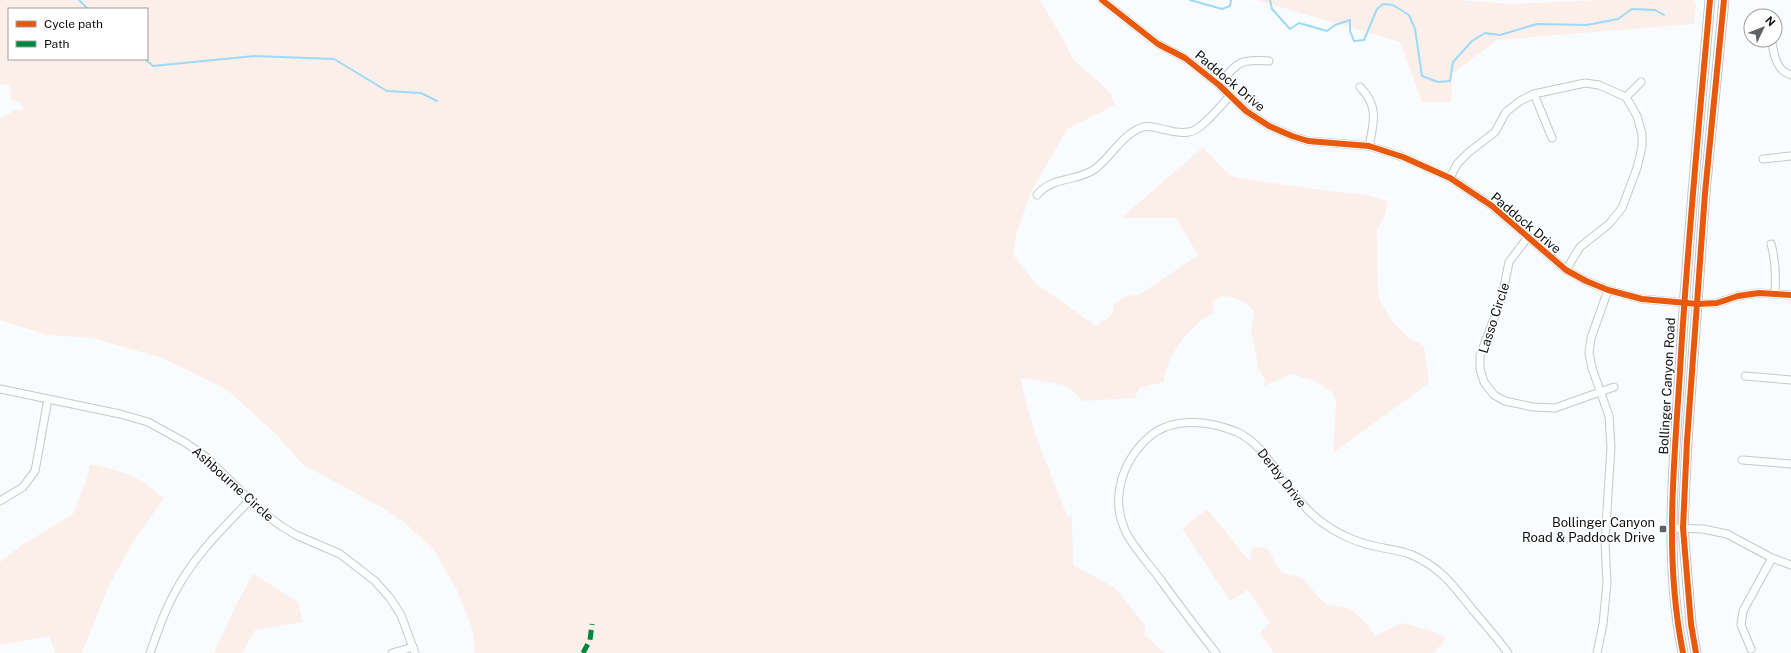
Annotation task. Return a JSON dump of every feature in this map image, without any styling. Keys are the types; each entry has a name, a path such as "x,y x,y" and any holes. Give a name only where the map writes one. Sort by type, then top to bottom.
{"main road":[{"name":"Bollinger Canyon Road","path":"1684,653 1678,628 1672,573 1671,528 1674,441 1683,303 1710,0"},
{"name":"Bollinger Canyon Road","path":"1696,653 1690,616 1683,528 1687,442 1708,163 1724,0"}],"street":[{"name":"Paddock Drive","path":"1102,0 1158,44 1185,58 1219,85 1246,112 1269,126 1308,141 1369,146 1403,156 1450,178 1492,206 1566,270 1586,282 1608,290 1642,299 1698,304 1716,303 1738,296 1775,293 1791,295"},
{"path":"1773,48 1778,65 1785,73 1791,75"},
{"path":"1219,85 1241,62 1248,60 1269,61"},
{"path":"1626,97 1641,82"},
{"path":"1450,178 1457,164 1468,152 1495,132 1506,112 1520,101 1534,94 1586,83 1606,87 1626,97 1637,116 1642,134 1642,147 1637,168 1622,208 1609,224 1580,247 1566,270"},
{"path":"1360,87 1366,93 1373,105 1374,121 1369,146"},
{"path":"1534,94 1552,138"},
{"path":"1037,195 1049,184 1079,177 1095,169 1136,130 1146,126 1190,133 1200,126 1230,96"},
{"path":"1763,159 1791,156"},
{"name":"Lasso Circle","path":"1528,237 1509,262 1502,297 1480,356 1480,369 1484,382 1494,395 1505,402 1533,407 1555,408 1614,387"},
{"path":"1771,244 1775,256 1777,274 1775,293"},
{"path":"1597,653 1603,624 1607,583 1604,542 1610,447 1609,416 1592,368 1589,353 1591,338 1608,290"},
{"path":"1746,376 1791,380"},
{"name":"Ashbourne Circle","path":"0,389 120,414 148,422 167,431 206,457 260,510 281,526 296,535 340,554 375,580 390,598 401,615 414,650"},
{"path":"0,501 23,488 35,471 48,399"},
{"name":"Derby Drive","path":"1216,653 1125,532 1118,506 1121,482 1128,461 1140,445 1152,435 1167,427 1181,424 1209,423 1238,433 1262,451 1291,491 1306,509 1320,522 1336,531 1371,546 1411,555 1432,566 1447,577 1508,653"},
{"path":"1742,460 1791,464"},
{"path":"150,653 166,610 189,568 213,538 250,500"},
{"path":"1671,528 1703,529 1727,534 1772,558 1791,565"},
{"path":"1750,649 1741,625 1743,611 1772,558"},
{"path":"392,653 414,650"}],"shaded area":[{"path":"0,0 1040,0 1073,60 1111,94 1115,105 1067,129 1031,192 1016,235 1013,255 1035,283 1096,326 1113,314 1113,306 1119,301 1128,296 1139,295 1198,255 1176,218 1121,218 1203,147 1225,171 1234,177 1366,195 1388,201 1385,215 1377,230 1378,291 1381,303 1393,322 1409,338 1424,346 1429,383 1333,453 1336,403 1333,393 1315,381 1292,374 1264,386 1265,380 1259,369 1251,332 1254,311 1240,300 1222,296 1212,302 1214,313 1197,324 1188,333 1174,352 1165,372 1164,382 1139,388 1135,398 1083,401 1073,391 1063,385 1021,378 1024,395 1034,430 1067,516 1072,515 1073,565 1115,588 1145,625 1144,635 1165,653 475,653 473,631 457,590 434,550 405,523 381,507 302,464 275,433 226,389 162,358 92,338 48,335 0,320 0,119 13,111 25,109 18,102 10,99 12,92 8,84 0,85"},
{"path":"1256,0 1456,0 1512,4 1601,0 1694,0 1696,6 1694,24 1497,40 1452,74 1451,102 1422,102 1400,42"},
{"path":"90,464 130,475 155,490 164,498 133,542 108,587 82,653 55,653 50,636 0,645 0,562 22,545 73,514 87,479"},
{"path":"1207,509 1250,562 1252,549 1260,547 1265,548 1272,555 1280,570 1286,574 1298,576 1303,579 1318,597 1328,605 1344,607 1354,612 1370,628 1375,636 1401,623 1433,631 1447,638 1433,653 1274,653 1260,633 1270,622 1248,590 1230,601 1182,528"},
{"path":"253,574 298,602 303,622 255,630 242,653 214,653 235,607"}],"waterway":[{"path":"79,0 87,8"},
{"path":"1190,0 1222,9 1230,6 1231,0"},
{"path":"1270,0 1272,9 1290,29 1299,23 1327,31 1335,25 1350,20 1350,31 1354,41 1364,40 1377,9 1383,4 1393,5 1409,15 1415,29 1422,76 1438,82 1450,81 1453,62 1472,41 1485,33 1500,35 1537,24 1587,25 1618,19 1632,9 1655,10 1664,15"},
{"path":"146,60 153,66 254,56 334,59 387,91 421,93 437,101"}],"marked path":[{"path":"583,653 590,640 592,624"}],"cycle path":[{"path":"1102,0 1158,44 1185,58 1219,85 1246,111 1269,126 1308,141 1369,146 1403,157 1450,178 1492,206 1566,270 1586,281 1608,290 1642,299 1698,304 1717,303 1738,296 1759,293 1791,295"},
{"path":"1683,653 1677,618 1672,547 1673,477 1686,278 1710,0"},
{"path":"1696,653 1691,624 1683,528 1687,441 1705,193 1724,0"}],"place":[{"name":"Bollinger Canyon Road & Paddock Drive","path":"1663,529"}]}
